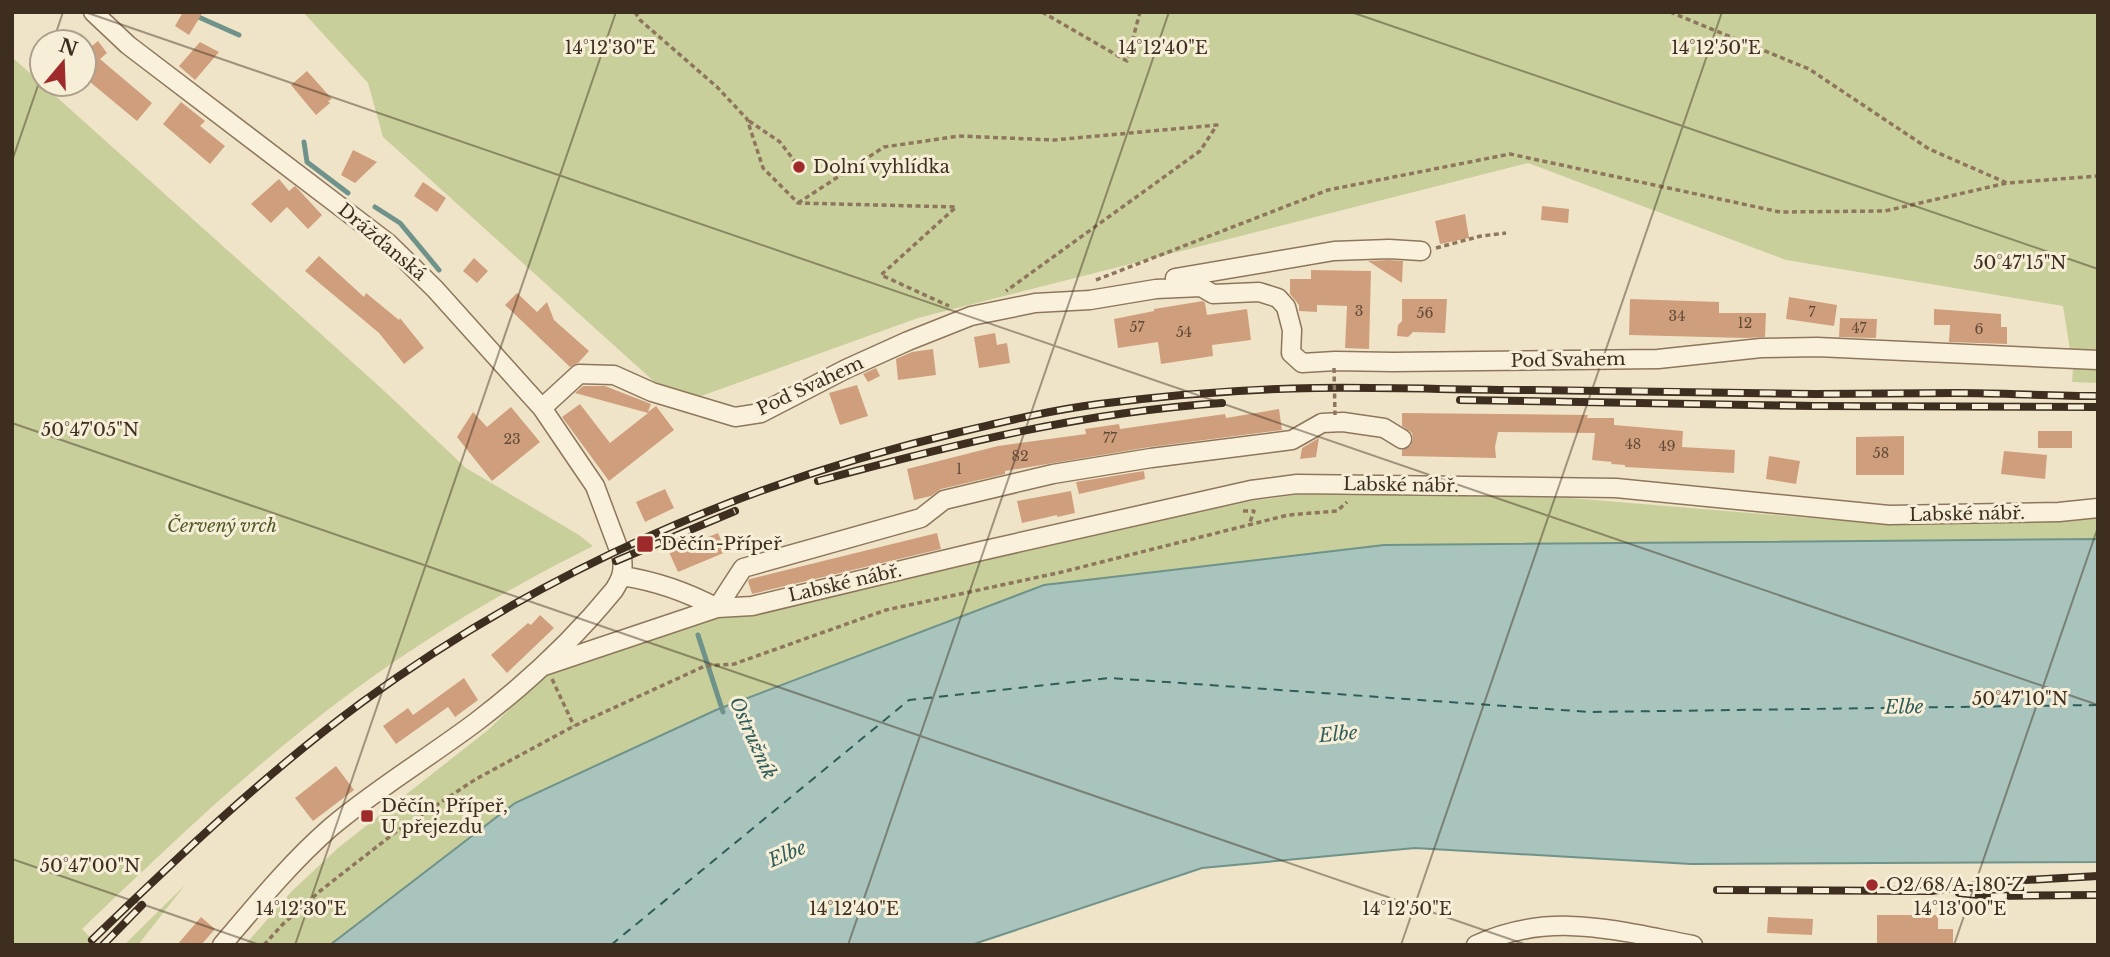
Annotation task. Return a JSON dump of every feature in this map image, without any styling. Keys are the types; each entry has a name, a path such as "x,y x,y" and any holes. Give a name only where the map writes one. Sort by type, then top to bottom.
{"street":[{"name":"Drážďanská","path":"93,12 128,46 388,243 435,289 541,408 595,486 622,558 622,576"},
{"name":"Pod Svahem","path":"541,408 579,374 614,375 652,392 735,417 761,413 846,369 971,316 1088,292 1334,251 1421,251"},
{"name":"Pod Svahem","path":"1088,292 1201,287 1213,294 1259,292 1278,298 1286,307 1292,330 1292,353 1302,363 1658,359 1761,348 1817,346 2098,360"},
{"path":"717,608 743,568 921,518 944,500 1053,474 1292,440 1322,423 1343,422 1384,428 1402,439"},
{"name":"Labské nábř.","path":"544,666 717,608 752,606 1251,490 1297,484 1616,488 1889,516 2059,512 2098,508"},
{"name":"Labské nábř.","path":"222,945 274,884 330,828 477,721 544,666 603,604 622,576 692,595 717,608"},
{"path":"1476,945 1495,936 1535,926 1574,925 1587,925 1693,945"}],"path":[{"path":"635,12 640,20 717,87 747,120 780,142 799,167"},
{"path":"1042,12 1127,61 1140,12"},
{"path":"1670,12 1809,69 1929,149 2007,183"},
{"path":"747,120 764,168 798,203 956,207 881,275 971,316"},
{"path":"798,203 884,147 959,136 1054,140 1217,125 1200,151 1004,293"},
{"path":"1088,292 1328,190 1510,155 1780,212 1885,211 2007,183 2098,176"},
{"path":"1421,251 1481,236 1506,233"},
{"path":"1334,368 1335,415"},
{"path":"264,945 320,891 397,831 476,779 574,726 705,666 734,664 886,610 1062,572 1287,515 1337,511 1351,498 1339,484"},
{"path":"1250,525 1254,511"},
{"path":"558,687 574,726"}],"green space":[{"path":"303,12 2098,12 2098,383 2072,382 2073,369 2063,306 1786,260 1528,163 918,318 679,404 383,137 368,83"},
{"name":"Červený vrch","path":"12,57 28,71 28,98 58,98 380,387 466,468 593,546 440,632 353,691 282,746 82,929 97,945 12,945"},
{"path":"1310,493 1571,498 1834,520 2079,520 2098,517 2098,539 1384,545 1044,585 716,710 515,803 330,945 245,945 292,891 338,848 488,730 549,671 719,617 753,615 1014,550 1251,501"},
{"path":"185,885 138,945 124,945"}],"water":[{"name":"Elbe","path":"2098,539 2098,862 1691,864 1415,848 1202,868 971,945 330,945 515,803 716,710 1044,585 1384,545"}],"building":[{"path":"183,12 203,12 189,35 175,26"},
{"path":"98,41 107,53 100,59 152,103 137,121 98,89"},
{"path":"200,42 219,52 195,80 179,66"},
{"path":"307,71 332,99 316,115 291,85"},
{"path":"181,102 205,121 200,126 225,146 210,164 163,124"},
{"path":"353,150 377,162 355,183 341,175"},
{"path":"279,179 289,191 295,186 322,215 308,229 287,207 271,223 251,204"},
{"path":"423,182 446,198 437,212 414,196"},
{"path":"1542,206 1569,209 1568,223 1541,220"},
{"path":"1465,214 1469,238 1440,244 1435,221"},
{"path":"319,256 364,297 366,293 399,320 400,318 424,348 404,364 379,333 305,271"},
{"path":"474,258 488,271 477,283 463,271"},
{"path":"1368,261 1403,261 1402,283"},
{"path":"1311,270 1371,271 1369,349 1345,348 1347,306 1317,305 1317,312 1299,311 1299,305 1290,294 1290,279 1311,279"},
{"path":"517,293 537,312 547,302 554,320 589,351 578,363 570,367 505,305"},
{"path":"1789,297 1837,305 1834,326 1786,319"},
{"path":"1402,299 1447,299 1445,333 1413,332 1408,337 1397,336 1398,325 1402,321"},
{"path":"1630,299 1719,302 1719,313 1766,313 1765,337 1629,335"},
{"path":"1203,301 1207,315 1247,309 1251,340 1212,345 1213,356 1161,364 1158,342 1118,348 1114,319"},
{"path":"1934,309 2001,314 2001,327 2007,327 2007,344 1949,342 1950,325 1934,325"},
{"path":"1840,318 1877,319 1876,338 1839,337"},
{"path":"995,333 997,345 1007,343 1010,363 979,368 974,337"},
{"path":"933,349 936,375 898,380 896,359 912,352"},
{"path":"876,368 880,376 868,382 863,374"},
{"path":"857,385 868,416 840,425 829,393"},
{"path":"583,386 605,386 651,404 648,412 656,406 674,430 609,481 562,417 580,404 610,443 648,413 575,393"},
{"path":"511,407 540,442 492,481 457,437 473,412 487,427"},
{"path":"1279,409 1282,430 1150,447 1005,471 1005,474 941,489 931,496 914,500 907,469 998,446 1086,434 1085,429 1119,424 1120,429 1225,414 1226,418"},
{"path":"1402,413 1588,415 1587,418 1614,418 1614,425 1683,431 1682,447 1735,450 1734,473 1625,467 1611,464 1612,462 1592,460 1595,433 1498,432 1496,458 1402,456 1402,450 1411,445 1413,439 1412,433 1402,426"},
{"path":"2038,431 2072,431 2072,448 2038,448"},
{"path":"1904,436 1904,475 1856,475 1856,437"},
{"path":"1319,438 1316,457 1300,459 1302,448"},
{"path":"2004,451 2047,455 2045,479 2001,474"},
{"path":"1769,456 1800,461 1796,484 1766,479"},
{"path":"1144,471 1145,479 1079,494 1076,482"},
{"path":"665,489 674,508 645,522 636,502"},
{"path":"1071,491 1075,513 1022,523 1017,501"},
{"path":"718,533 726,552 678,572 668,550 705,535 706,538"},
{"path":"937,533 941,549 752,594 748,581 750,579"},
{"path":"540,615 554,628 507,673 491,655"},
{"path":"464,678 478,700 455,717 448,707 396,744 383,726 408,708 413,715"},
{"path":"336,766 354,790 313,821 295,798"},
{"path":"1877,915 1938,915 1938,929 1953,929 1953,945 1877,945"},
{"path":"201,917 215,929 201,945 177,945"},
{"path":"1768,917 1813,919 1812,935 1767,933"}],"waterway":[{"name":"Ostružník","path":"194,15 239,35"},
{"name":"Ostružník","path":"304,142 307,162 348,193"},
{"name":"Ostružník","path":"375,207 400,223 439,270"},
{"name":"Ostružník","path":"698,635 723,712"}],"ferry route":[{"path":"611,945 909,700 1110,678 1590,712 2098,705"}],"railway":[{"path":"92,940 256,787 325,730 429,656 500,612 647,537 723,505 880,453 1064,409 1153,398 1261,390 1370,388 2098,396"},
{"path":"1460,400 1815,406 2098,407"},
{"path":"818,481 918,455 1069,422 1170,407 1222,403"},
{"path":"616,561 735,511"},
{"path":"1717,890 1931,891 2009,881 2098,876"},
{"path":"1959,893 1990,896 2098,895"},
{"path":"103,945 142,905"}],"place":[{"name":"Dolní vyhlídka","path":"799,167"},
{"name":"Děčín-Přípeř","path":"645,544"},
{"name":"Děčín, Přípeř, U přejezdu","path":"367,816"},
{"name":"O2/68/A-180 Z","path":"1872,885"}]}
